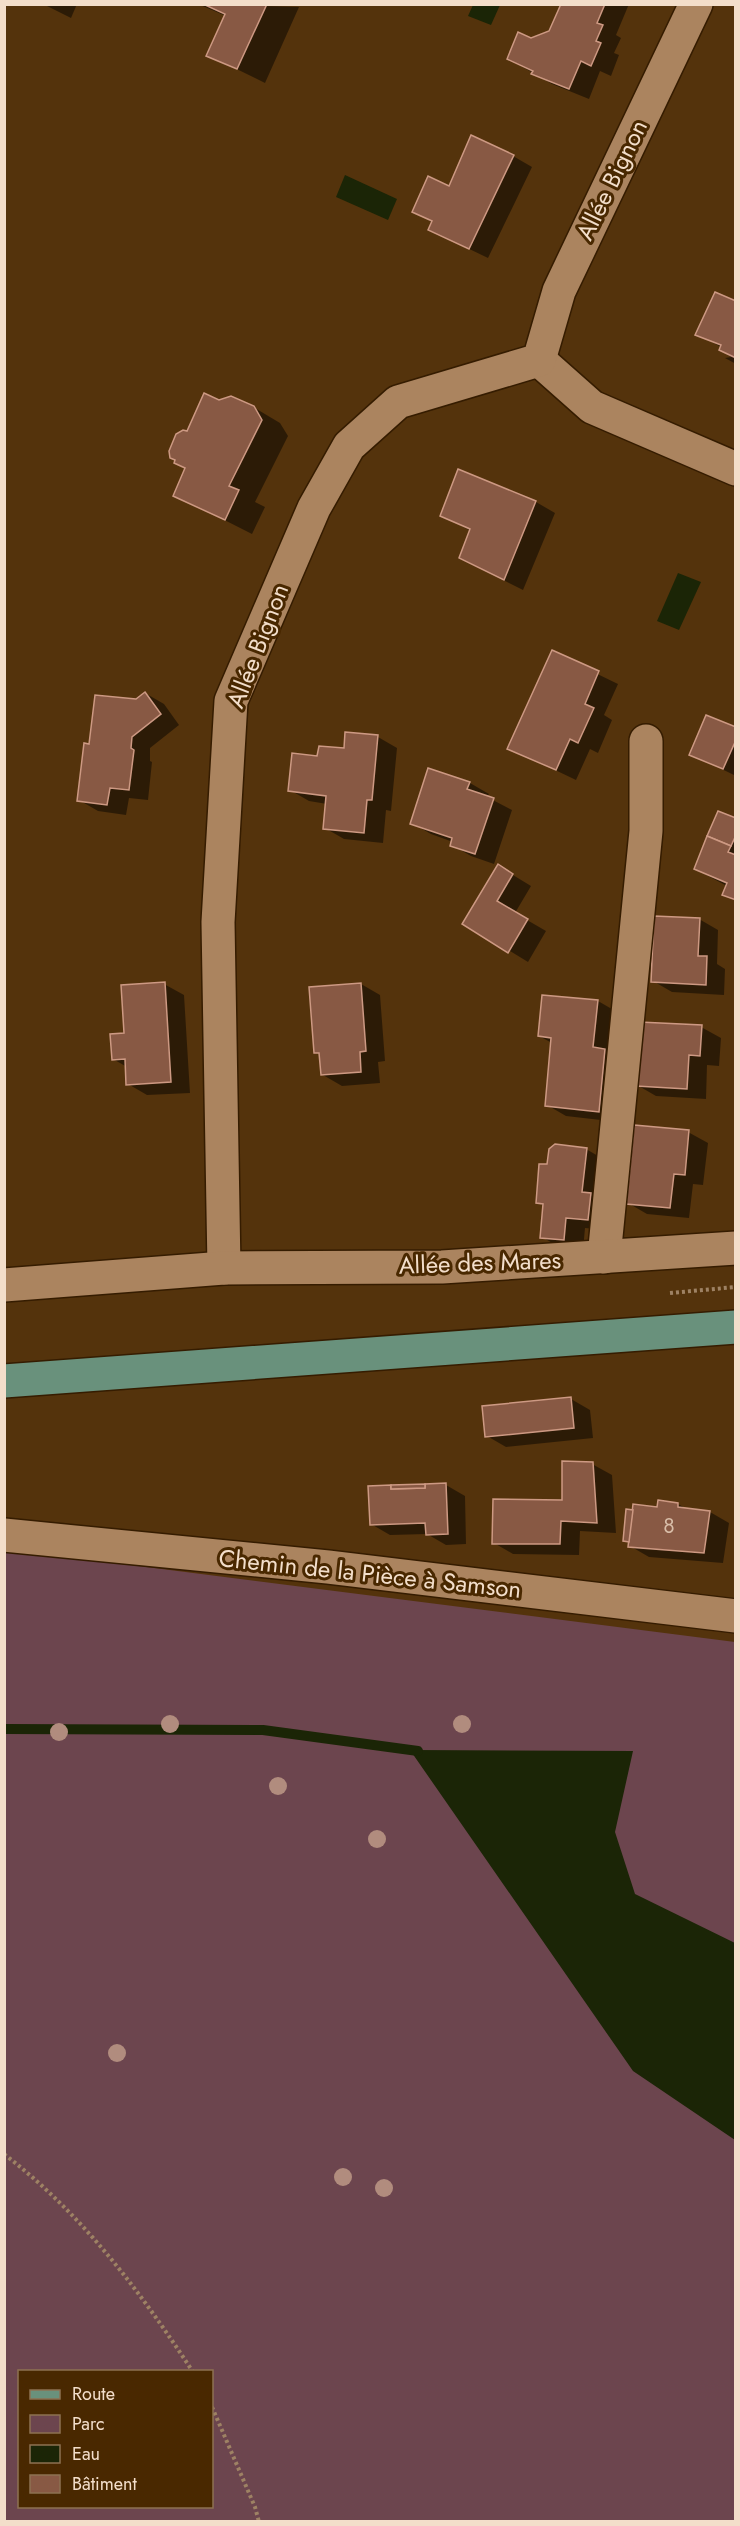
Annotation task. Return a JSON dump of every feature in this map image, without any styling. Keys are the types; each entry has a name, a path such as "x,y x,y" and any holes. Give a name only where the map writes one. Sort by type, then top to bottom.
{"main road":[{"path":"4,1381 735,1327"}],"street":[{"name":"Allée Bignon","path":"224,1268 218,922 231,701 314,508 349,446 398,402 539,360 559,291 696,4"},
{"path":"539,360 592,407 735,469"},
{"path":"604,1257 646,831 646,741"},
{"name":"Allée des Mares","path":"4,1285 224,1268 442,1267 735,1248"},
{"name":"Chemin de la Pièce à Samson","path":"4,1534 328,1568 735,1616"}],"path":[{"path":"4,2154 51,2195 111,2257 152,2310 192,2370"},
{"path":"213,2410 255,2507 259,2522"}],"green space":[{"path":"5,1549 735,1642 735,2521 5,2522"}],"water":[{"path":"473,5 500,5 491,25 468,16"},
{"path":"345,175 397,199 388,220 336,197"},
{"path":"678,573 701,582 679,630 657,621"},
{"path":"410,1750 633,1751 615,1832 635,1894 735,1943 735,2140 633,2071"}],"building":[{"path":"203,4 267,4 237,69 206,56 225,14"},
{"path":"561,4 605,4 597,23 603,25 596,41 601,43 591,66 581,61 569,89 531,74 533,71 507,59 518,32 531,38 549,31"},
{"path":"471,135 514,155 469,249 428,230 432,221 412,212 428,176 449,186"},
{"path":"715,292 736,301 736,358 719,350 721,345 695,335"},
{"path":"204,393 219,400 231,396 254,406 262,420 229,486 239,490 225,520 173,496 185,468 174,463 175,460 170,458 169,451 176,434 183,430 187,431"},
{"path":"458,469 536,501 504,580 459,558 470,529 440,516"},
{"path":"552,650 599,671 585,704 594,708 578,743 570,739 556,770 507,749"},
{"path":"145,692 161,714 132,737 131,748 134,750 129,790 110,788 107,805 77,801 84,743 89,744 95,695 136,699"},
{"path":"706,715 736,727 736,740 723,769 689,755"},
{"path":"345,732 378,735 372,800 367,800 364,833 323,829 326,796 288,791 292,753 317,756 319,746 344,748"},
{"path":"428,768 470,782 467,789 494,798 475,854 450,846 452,838 410,824"},
{"path":"718,811 736,818 736,835 731,846 707,836"},
{"path":"707,836 731,846 728,852 736,855 736,900 722,895 727,883 694,869"},
{"path":"498,864 513,874 497,901 528,919 508,953 462,924"},
{"path":"654,916 700,918 698,956 707,956 706,985 651,982"},
{"path":"165,982 171,1082 126,1085 125,1059 112,1060 110,1034 124,1033 121,985"},
{"path":"361,983 366,1051 360,1052 361,1072 321,1075 319,1053 314,1053 309,987"},
{"path":"542,995 598,1000 593,1047 605,1049 599,1112 545,1106 551,1038 538,1036"},
{"path":"639,1022 702,1025 700,1056 689,1055 687,1089 636,1086"},
{"path":"634,1125 689,1130 685,1175 674,1174 670,1208 626,1204"},
{"path":"555,1144 587,1148 582,1192 591,1193 588,1220 566,1218 564,1240 540,1238 543,1204 536,1203 539,1164 547,1164 549,1149"},
{"path":"571,1397 574,1428 485,1437 482,1406"},
{"path":"562,1461 593,1462 597,1523 561,1521 560,1544 492,1544 493,1499 562,1500"},
{"path":"446,1483 448,1534 426,1535 425,1523 370,1525 368,1486 391,1485 391,1489 425,1488 425,1484"},
{"path":"425,1484 425,1488 391,1489 391,1485"},
{"path":"658,1500 678,1503 678,1507 710,1511 704,1553 628,1547 633,1504 657,1507"},
{"path":"626,1509 633,1510 629,1542 623,1541"}],"waterway":[{"path":"4,1729 263,1730 418,1751"}]}
